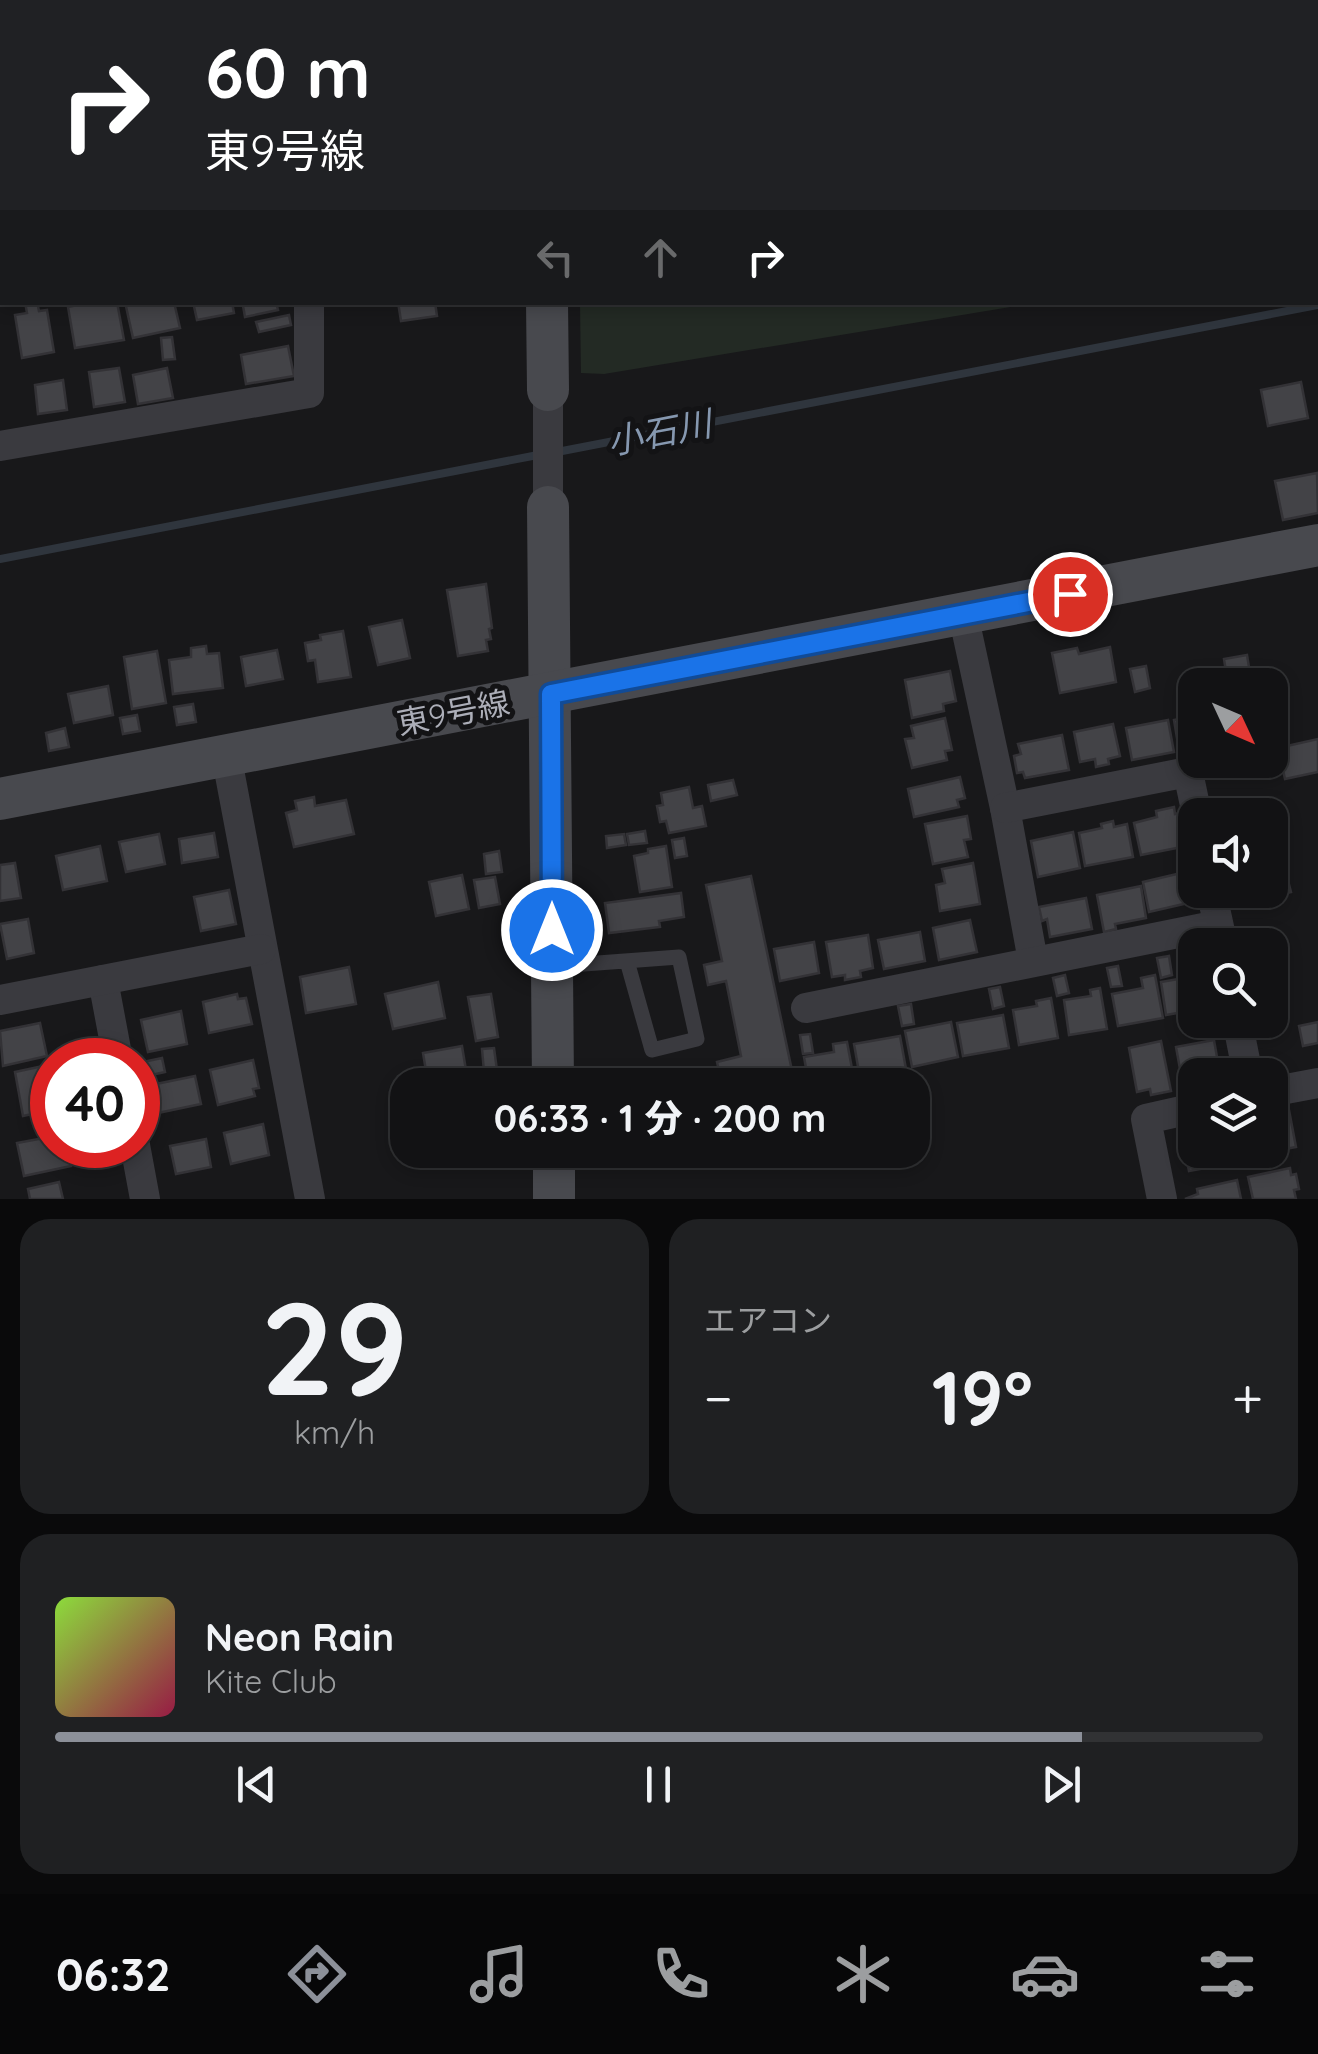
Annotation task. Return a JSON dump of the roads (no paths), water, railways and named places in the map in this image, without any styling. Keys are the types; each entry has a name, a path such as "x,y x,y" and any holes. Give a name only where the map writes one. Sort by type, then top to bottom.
{"street":[{"path":"0,446 309,393 309,305"},
{"path":"546,305 553,1068"},
{"name":"東9号線","path":"0,798 1318,545"},
{"path":"963,614 1033,962"},
{"path":"226,754 310,1199"},
{"path":"1005,808 1188,772 1193,798"},
{"path":"806,1008 1033,962 1178,941"},
{"path":"0,1000 260,949"},
{"path":"103,980 114,1038"},
{"path":"1288,1092 1317,1091"},
{"path":"1162,1199 1146,1119 1178,1112"},
{"path":"139,1168 145,1199"},
{"path":"554,1168 554,1199"}],"lane":[{"path":"552,966 627,961 679,958 696,1038 652,1050 627,961"}],"waterway":[{"name":"小石川","path":"557,452 1318,305"},
{"name":"小石川","path":"0,559 543,454"}]}
